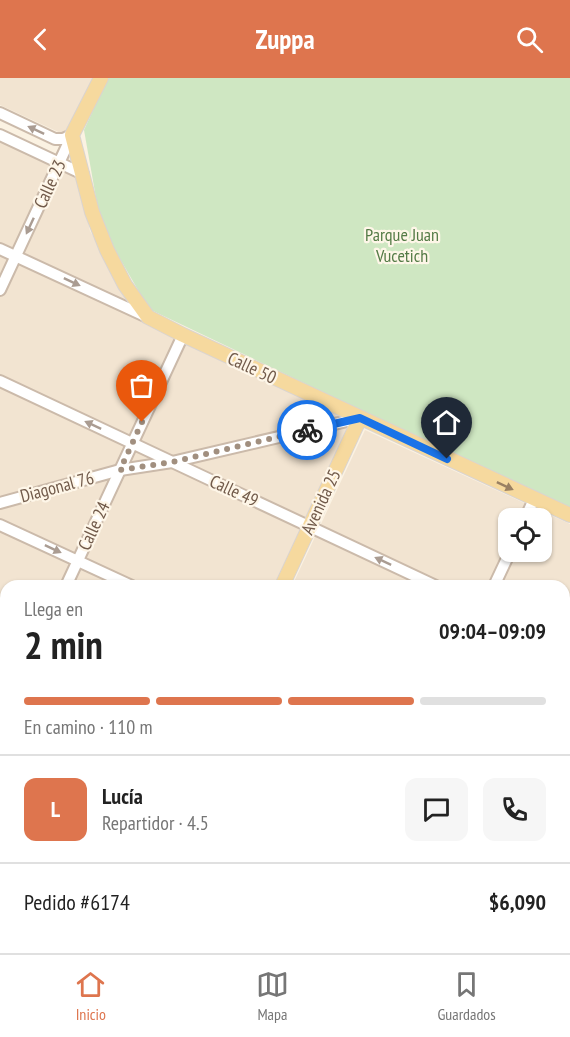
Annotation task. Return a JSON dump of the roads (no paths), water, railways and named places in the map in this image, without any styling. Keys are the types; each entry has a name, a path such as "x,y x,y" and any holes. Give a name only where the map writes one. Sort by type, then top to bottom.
{"main road":[{"name":"Calle 23","path":"72,135 101,78"},
{"path":"72,135 92,212 107,250 125,285 148,317"},
{"name":"Calle 50","path":"148,317 363,420 570,515"},
{"name":"Avenida 25","path":"292,580 313,528 363,420"},
{"name":"Avenida 25","path":"285,580 313,528"}],"street":[{"path":"0,113 55,139 68,138 72,135"},
{"path":"0,135 82,174"},
{"name":"Calle 23","path":"0,290 72,135"},
{"name":"Calle 50","path":"0,249 148,317"},
{"name":"Calle 24","path":"69,580 183,335"},
{"name":"Calle 49","path":"0,381 423,580"},
{"name":"Diagonal 76","path":"0,503 120,470 172,462 363,420"},
{"path":"530,508 534,499"},
{"path":"0,525 119,580"},
{"path":"497,580 505,562"}],"park label":[{"name":"Parque Juan Vucetich","path":"402,245"}]}
